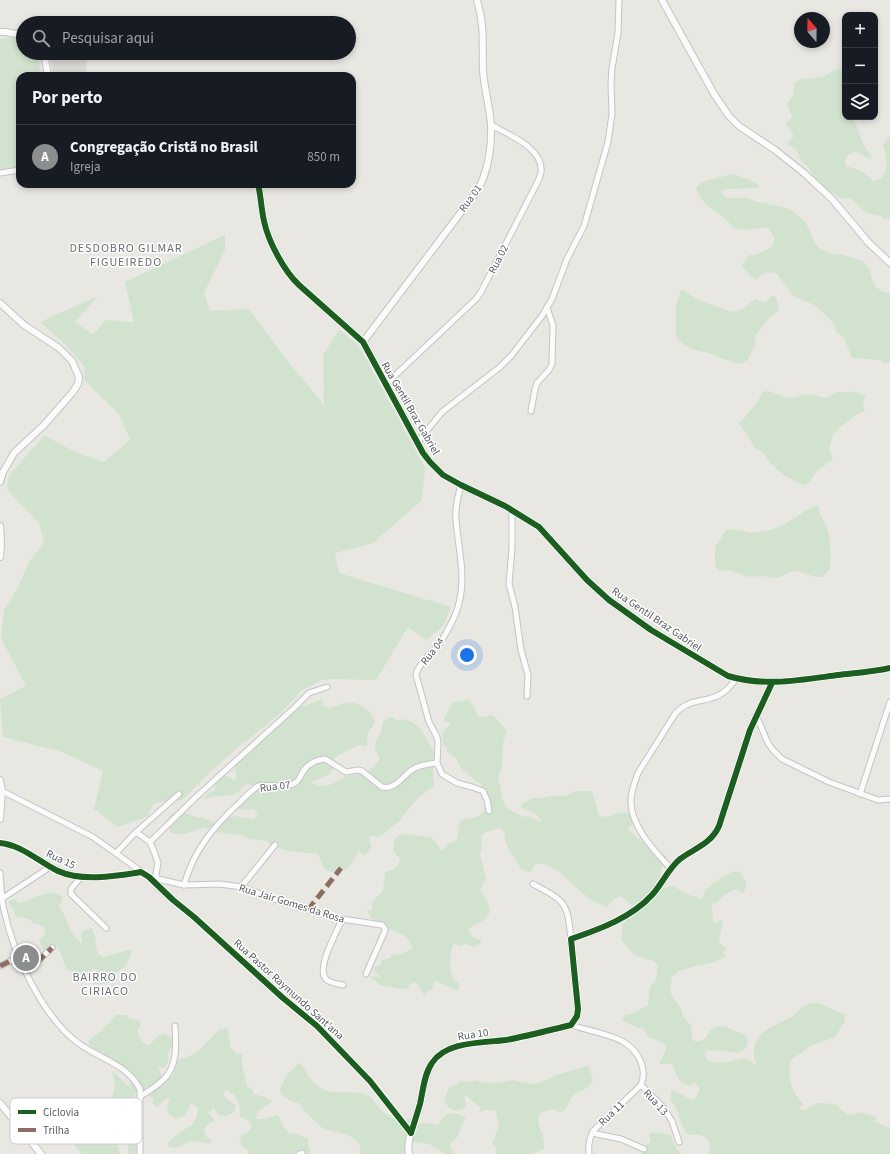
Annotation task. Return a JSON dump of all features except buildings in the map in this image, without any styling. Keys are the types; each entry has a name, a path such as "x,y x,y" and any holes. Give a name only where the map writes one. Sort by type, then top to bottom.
{"street":[{"name":"Rua 01","path":"363,342 482,182 488,160 491,125 484,88 483,25 477,0"},
{"path":"418,443 442,412 500,367 511,356 552,299 567,259 584,226 608,142 612,114 611,76 618,33 619,0"},
{"path":"662,0 714,94 729,116 739,126 775,150 804,173 832,199 868,242 890,263"},
{"path":"0,32 16,34"},
{"path":"45,60 47,72"},
{"name":"Rua 02","path":"386,384 476,299 538,181 541,171 540,161 536,154 528,145 491,125"},
{"path":"0,173 16,171"},
{"name":"Rua Gentil Braz Gabriel","path":"259,188 267,233 290,277 363,342 418,443 437,470 461,485 512,511 539,527 587,580 608,600 651,630 721,672 736,678 772,683 800,681 890,668"},
{"path":"0,302 24,325 59,348 72,361 79,377 78,384 72,393 44,425 14,453 3,472 0,482"},
{"path":"531,411 537,383 549,370 552,364 553,325 547,308"},
{"name":"Rua 04","path":"437,763 437,737 429,722 417,672 440,643 458,606 462,576 456,518 457,502 461,485"},
{"path":"512,511 512,548 509,584 515,607 521,650 528,675 527,696"},
{"path":"0,526 0,557"},
{"path":"671,869 649,845 638,826 632,810 631,801 635,781 638,773 675,714 681,707 690,703 713,698 721,694 736,678"},
{"path":"572,939 615,922 625,916 648,899 671,869 680,860 708,842 717,832 750,730 772,683"},
{"path":"150,842 195,798 293,709 309,692 327,687"},
{"path":"860,794 890,702"},
{"path":"756,715 768,743 782,758 829,782 860,794 878,800 890,799"},
{"name":"Rua 07","path":"184,885 189,867 208,836 223,818 258,786 293,785 298,781 307,766 322,759 326,759 346,772 362,771 382,787 386,788 394,786 414,769 437,763"},
{"path":"437,763 442,774 457,783 472,786 483,791 487,800 489,811"},
{"path":"0,780 2,791 0,819"},
{"name":"Rua Pastor Raymundo Sant’ana","path":"2,791 92,836 149,877 162,891 194,917 282,998 317,1026 374,1086 411,1133"},
{"path":"116,853 136,832 179,794"},
{"path":"136,832 150,842 158,864 156,874 157,879"},
{"name":"Rua 15","path":"0,843 13,846 50,867 67,875 80,878 141,872"},
{"path":"241,887 275,845"},
{"path":"3,898 50,867"},
{"path":"0,873 4,909 19,957 32,985 49,1012 66,1032 82,1045 129,1073 136,1080 141,1096 167,1076 174,1062 175,1026"},
{"name":"Rua Jair Gomes da Rosa","path":"149,877 184,885 220,884 241,887 291,905 342,919 382,926 385,931 366,974"},
{"path":"80,878 71,889 71,894 106,928"},
{"path":"533,884 558,898 569,915 578,1009 577,1016 571,1025"},
{"path":"342,919 323,968 324,974 328,981 343,985"},
{"path":"26,972 52,948"},
{"path":"0,966 19,957"},
{"name":"Rua 10","path":"409,1154 407,1144 428,1072 432,1063 437,1057 456,1047 472,1043 505,1040 571,1025"},
{"name":"Rua 11","path":"571,1025 621,1041 636,1053 643,1065 644,1078 641,1085 593,1130 588,1145 589,1154"},
{"name":"Rua 13","path":"641,1085 663,1107 672,1121 678,1142"},
{"path":"0,1103 10,1115"},
{"path":"592,1133 621,1139 644,1149"},
{"path":"33,1144 41,1154"},
{"path":"140,1144 140,1154"}],"shaded area":[{"path":"51,60 86,60 87,72 52,72"}],"green space":[{"path":"16,38 16,60 38,60 40,72 16,72 16,168 0,170 0,39"},
{"path":"836,69 842,71 842,120 852,120 872,158 868,158 860,153 854,152 845,158 846,167 863,172 873,181 879,179 885,172 887,162 883,145 890,136 890,218 884,219 881,216 867,213 850,198 843,199 832,192 830,195 824,193 811,171 801,160 795,148 788,145 794,136 786,125 792,117 787,103 793,96 795,82 802,79 823,77"},
{"path":"733,174 753,181 759,185 759,188 725,189 722,191 724,196 728,198 747,198 758,202 787,208 806,223 815,243 820,249 829,253 843,255 863,261 870,270 875,286 881,291 890,294 890,361 886,364 879,360 852,358 844,338 836,331 835,326 828,317 814,305 793,296 776,273 765,273 755,280 741,266 749,255 762,252 773,245 775,238 767,227 747,230 733,228 723,217 703,202 696,188 701,182"},
{"path":"225,235 225,250 204,293 210,311 249,309 286,359 324,405 323,355 339,330 359,346 425,468 422,500 373,543 335,553 339,573 451,607 444,625 426,640 408,627 376,680 321,680 301,691 281,713 236,749 182,800 163,801 153,804 148,816 118,827 94,809 103,771 62,752 3,737 0,699 26,686 1,638 4,610 17,589 29,562 44,542 39,523 7,490 9,475 45,435 74,451 104,462 130,440 119,414 84,380 85,367 66,345 40,322 98,296 75,322 93,335 106,320 134,322 125,282"},
{"path":"682,290 696,299 732,312 743,309 755,299 764,303 772,296 775,296 779,310 769,318 756,335 754,340 756,343 748,359 743,363 737,364 709,353 694,350 678,340 676,334 676,306 680,291"},
{"path":"765,391 791,398 804,395 828,397 837,392 856,392 866,395 863,402 865,411 859,413 840,427 833,435 829,450 833,457 832,460 817,471 806,485 784,475 770,463 763,452 756,449 739,423"},
{"path":"818,505 827,528 831,559 830,569 822,577 816,577 796,571 789,572 781,577 775,578 762,576 749,577 730,570 718,571 715,565 715,547 726,530 732,529 752,533 770,530 784,525 807,510"},
{"path":"323,699 324,705 329,708 347,703 362,706 370,713 375,723 368,733 367,745 358,745 334,759 333,769 329,775 311,783 325,786 330,785 347,776 363,775 374,766 380,759 375,749 375,744 381,732 383,722 390,717 393,717 397,721 404,719 412,722 421,729 434,752 434,786 417,799 400,820 385,833 378,837 370,836 369,840 372,846 366,854 363,855 358,850 357,855 347,869 331,872 324,868 318,854 288,851 271,845 267,841 248,839 242,835 216,832 204,827 185,834 171,833 167,820 171,814 177,812 183,812 215,823 223,822 228,818 235,816 254,819 258,813 253,809 240,810 237,804 254,786 245,784 241,790 233,795 203,799 206,795 215,790 216,782 221,776 227,776 234,780 236,779 235,764 292,710"},
{"path":"468,699 478,716 485,717 491,715 496,718 507,731 503,743 502,768 498,777 503,801 509,810 525,817 529,816 541,822 535,813 521,808 521,805 532,798 566,796 576,791 592,791 599,815 608,817 620,813 629,813 634,816 633,823 628,829 651,849 666,856 660,876 663,889 674,886 686,894 702,899 706,890 715,882 734,871 741,872 746,885 746,888 742,894 738,889 731,891 716,904 714,902 712,905 713,921 716,923 721,920 723,922 719,942 726,949 723,953 727,956 715,962 695,966 677,972 672,977 670,990 672,996 681,1009 683,1016 691,1026 692,1038 694,1041 700,1041 704,1039 713,1028 718,1026 741,1033 746,1037 748,1042 742,1051 733,1052 707,1050 705,1054 707,1060 721,1063 745,1058 756,1065 754,1050 758,1037 770,1028 791,1017 806,1005 810,1003 818,1003 844,1014 845,1021 835,1037 812,1045 791,1060 791,1084 803,1104 799,1110 805,1110 817,1103 835,1104 848,1115 863,1112 876,1117 875,1122 890,1128 890,1154 709,1154 710,1144 706,1138 699,1135 689,1135 682,1126 676,1108 670,1100 671,1091 673,1090 692,1100 696,1099 700,1088 695,1083 689,1086 679,1080 672,1064 659,1064 666,1050 665,1045 658,1040 649,1038 643,1027 638,1028 622,1020 624,1015 633,1013 648,1005 650,987 656,979 658,966 653,961 635,955 621,940 623,921 630,910 631,904 621,896 614,899 607,907 593,901 557,870 543,863 534,865 530,872 523,870 508,847 505,840 504,831 499,828 486,832 481,836 482,850 480,854 486,879 480,890 488,902 490,912 484,920 468,929 472,937 481,940 481,943 474,947 466,944 460,946 456,944 452,946 450,967 455,980 459,984 459,989 456,990 435,981 431,990 427,991 424,995 417,983 408,985 410,988 401,989 380,985 369,976 381,977 372,968 380,965 382,960 390,958 391,955 401,954 413,948 409,940 404,935 376,923 371,918 367,910 372,911 372,902 383,891 385,872 395,868 399,862 400,859 393,850 397,836 407,834 430,837 442,852 447,844 454,842 457,839 460,821 477,817 483,813 485,809 482,785 472,778 466,771 462,771 456,758 447,752 447,748 443,745 442,739 445,730 450,725 449,722 444,721 444,719 452,702 461,702"},
{"path":"53,893 60,895 63,898 59,907 65,916 71,931 82,943 81,933 92,928 95,935 98,954 104,957 132,949 125,967 119,970 110,980 103,984 93,984 97,969 92,970 87,975 68,971 57,948 50,945 49,951 45,953 39,940 45,934 45,928 39,924 33,923 29,919 15,916 14,910 8,902 14,899 21,903 44,894"},
{"path":"116,1015 126,1015 130,1019 140,1020 140,1028 137,1029 137,1031 140,1038 146,1045 149,1045 162,1033 174,1040 174,1043 168,1053 168,1063 164,1068 158,1067 164,1081 173,1076 178,1060 195,1054 220,1029 226,1028 228,1031 231,1048 237,1054 242,1054 242,1064 247,1086 252,1089 254,1094 273,1101 257,1113 255,1119 264,1119 278,1115 284,1128 290,1134 296,1134 308,1139 310,1154 248,1154 249,1150 243,1147 239,1141 242,1135 248,1132 252,1127 249,1121 240,1117 238,1101 234,1095 227,1090 223,1093 224,1096 235,1105 235,1110 226,1116 218,1115 213,1107 212,1111 208,1112 215,1121 207,1125 204,1129 206,1136 212,1141 211,1143 192,1141 175,1148 168,1146 169,1141 194,1123 198,1108 191,1103 185,1116 175,1119 173,1116 168,1115 167,1105 170,1099 166,1099 157,1107 152,1102 154,1099 143,1091 137,1090 134,1098 112,1098 115,1082 111,1072 131,1087 127,1073 111,1062 103,1052 96,1050 89,1044 88,1041 102,1030"},
{"path":"300,1063 311,1079 321,1088 333,1092 354,1092 366,1095 372,1098 383,1112 392,1118 404,1120 414,1116 416,1124 425,1123 438,1125 448,1114 457,1114 465,1117 458,1135 450,1144 451,1149 455,1154 445,1154 429,1144 413,1142 412,1140 414,1136 411,1133 408,1133 404,1154 360,1154 358,1142 353,1138 348,1135 323,1128 302,1108 301,1104 288,1100 281,1093 280,1090 285,1078 293,1068"},
{"path":"589,1066 593,1081 588,1087 573,1096 567,1107 560,1113 553,1109 544,1111 540,1114 538,1119 543,1136 544,1149 532,1154 496,1154 496,1148 492,1144 499,1125 496,1111 485,1110 479,1113 480,1107 465,1095 465,1108 461,1110 454,1110 448,1107 444,1096 447,1097 446,1093 450,1087 457,1085 460,1081 469,1082 476,1080 480,1082 498,1083 513,1080 533,1084 559,1074"},
{"path":"656,1132 670,1135 681,1154 641,1154 646,1145 651,1142 649,1136 650,1133"},
{"path":"74,1144 116,1144 120,1154 82,1154"},
{"path":"128,1144 136,1144 136,1154 129,1154"}],"marked path":[{"path":"308,910 341,868"},
{"path":"26,972 52,948"},
{"path":"0,966 19,957"}],"cycle path":[{"path":"259,188 266,229 282,264 299,285 363,342 423,453 443,475 505,506 539,527 587,580 609,600 651,630 728,676 756,681 783,682 890,668"},
{"path":"411,1133 420,1104 427,1072 438,1056 446,1051 466,1044 506,1040 571,1025 577,1016 578,1009 571,939 604,927 635,910 652,895 680,859 702,845 716,832 750,730 772,683"},
{"path":"0,843 8,844 23,850 58,871 67,874 99,877 141,872 149,877 283,998 317,1026 370,1081 411,1133"}],"place":[{"name":"Congregação Cristã no Brasil","path":"26,958"}],"district":[{"name":"DESDOBRO GILMAR FIGUEIREDO","path":"126,255"},
{"name":"BAIRRO DO CIRIACO","path":"105,984"}]}
